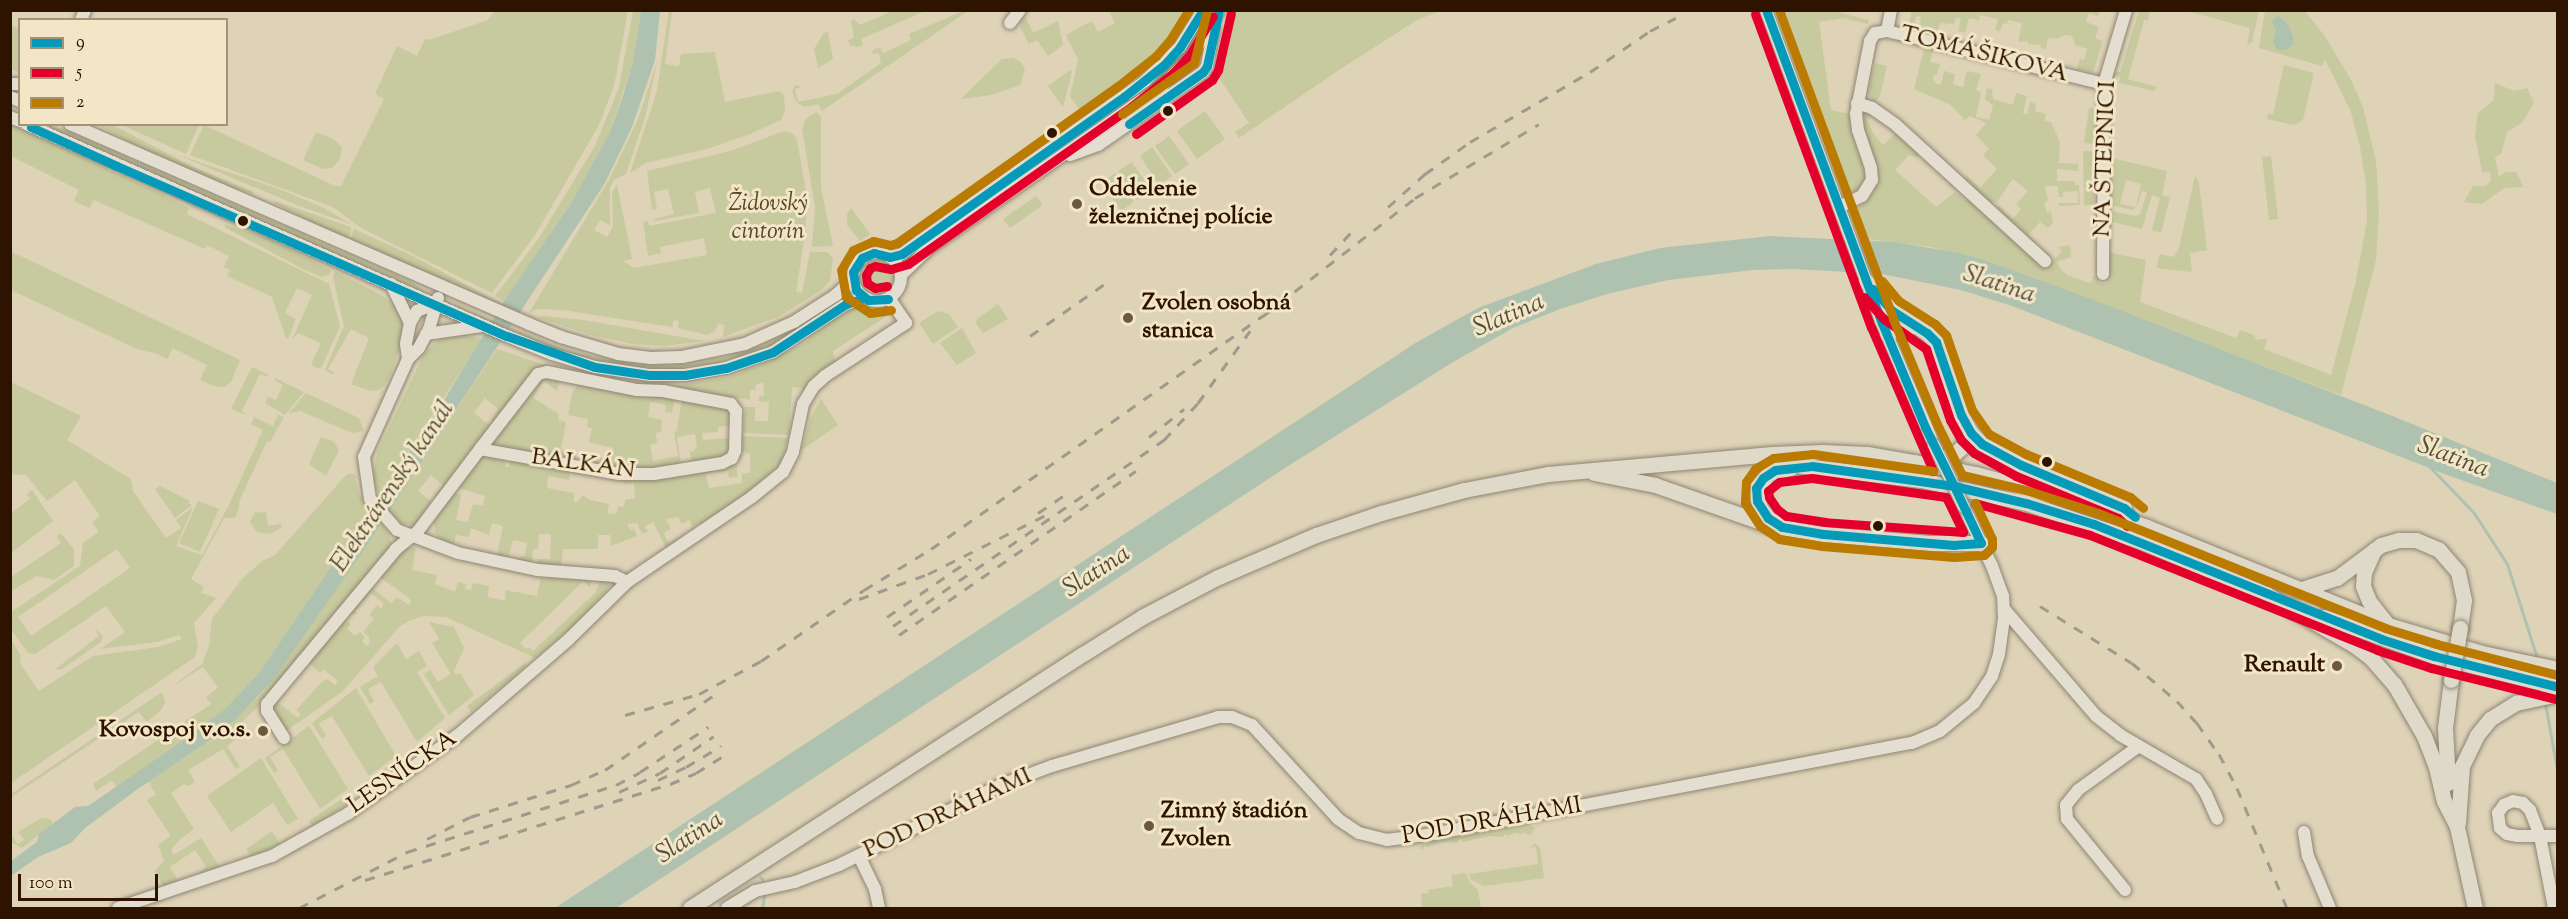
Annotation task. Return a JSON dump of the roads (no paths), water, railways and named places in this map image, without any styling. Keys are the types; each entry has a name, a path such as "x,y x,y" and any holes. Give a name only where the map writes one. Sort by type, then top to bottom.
{"main road":[{"path":"1866,281 1891,310 1917,326 1936,342 1954,398 1971,433 1993,450 2124,508 2147,527"},
{"path":"1887,334 1906,326 1917,326"},
{"path":"1914,462 1953,455 1962,447 1971,433"},
{"path":"690,909 1083,654 1142,617 1216,578 1316,535 1381,513 1510,481 1583,470 1822,452 1867,454 1914,462 2039,491 2147,527 2388,625 2555,669"},
{"path":"1734,459 1921,480 2025,503 2142,542 2266,594 2403,647 2558,687"},
{"path":"1782,527 1768,518 1759,506 1755,495 1759,483 1775,470 1812,466"},
{"path":"1583,470 1655,485 1750,520 1782,527 1823,534 1930,543 1981,543"},
{"path":"2299,590 2337,578 2374,550 2390,542 2408,539 2432,546 2445,555 2454,566 2461,580 2464,600 2451,680 2445,752 2450,794 2475,909"},
{"path":"2374,550 2364,572 2363,586 2369,601 2388,625"},
{"path":"2266,594 2354,645 2371,658 2394,684 2424,736 2436,767 2444,801 2457,826"},
{"path":"2457,826 2462,766 2471,742 2501,710 2531,698 2557,694"}],"street":[{"path":"1010,23 1020,10"},
{"path":"890,257 902,254 920,242 1145,81 1180,47 1203,10"},
{"path":"1887,31 1892,10"},
{"name":"NA ŠTEPNICI","path":"2103,274 2104,84 2126,10"},
{"path":"901,275 928,249 1139,104 1173,75 1195,50 1218,13"},
{"path":"1062,158 1088,151 1098,145 1203,72 1207,66 1218,13"},
{"name":"POD DRÁHAMI","path":"727,909 755,891 795,882 859,856 1000,785 1052,766 1218,717 1232,717 1252,725 1338,819 1359,833 1387,840 1444,832 1912,743 1946,728 1980,696 1996,665 2004,609 1999,585 1934,444 1887,334 1767,15"},
{"name":"TOMÁŠIKOVA","path":"1857,103 1870,43 1874,34 1887,31 2104,84"},
{"path":"1841,212 1862,196 1872,180 1871,168 1857,125 1857,103 1872,108 1896,125 2045,261"},
{"path":"32,126 507,336 552,354 595,367 641,375 685,375 726,368 773,352 846,304 864,298"},
{"path":"84,129 494,310 561,338 618,354 666,358 699,356 745,344 794,322 836,294 853,279"},
{"path":"878,253 890,257 898,264 901,275 900,286 889,298 877,302 864,298 856,290 853,279 855,266 865,256 878,253"},
{"path":"391,284 410,323"},
{"path":"443,288 435,304 432,321 426,334 419,348 408,359 364,457 364,477 370,499 397,530 412,538 458,553 517,566 615,576 627,582"},
{"name":"LESNÍCKA","path":"138,906 272,856 356,808 467,728 573,636 627,582 772,482 783,472 790,460 800,413 814,386 825,376 906,323 889,298"},
{"path":"408,359 406,344 410,323 417,311 435,304"},
{"path":"426,334 484,326"},
{"name":"BALKÁN","path":"284,738 267,711 267,704 396,549 412,538 480,448 536,376 543,372 637,390 663,391 728,404 734,406 736,411 735,451 732,458 722,463 664,473 619,474 480,448"},
{"path":"2004,609 2096,716 2139,746 2196,779 2206,794 2217,819"},
{"path":"2125,890 2073,828 2067,819 2066,805 2078,790 2139,746"},
{"path":"2549,836 2517,836 2503,832 2498,823 2498,813 2504,805 2513,801 2523,803 2549,836 2554,909"},
{"path":"2304,832 2308,856 2330,909"},
{"path":"859,856 875,889 879,909"},
{"path":"118,909 138,906"}],"water":[{"name":"Elektrárenský kanál","path":"641,11 660,11 655,60 632,127 605,183 361,554 273,680 237,718 204,744 85,828 71,843 38,857 11,876 11,861 37,842 39,834 75,807 88,806 184,740 225,709 260,672 441,405 508,295 570,205 610,132 633,62"},
{"path":"2279,16 2289,26 2293,37 2293,44 2286,50 2278,50 2273,43 2276,31 2272,20"},
{"name":"Slatina","path":"1770,236 1894,242 1959,253 1987,261 2395,417 2557,483 2557,514 2450,476 2012,306 1961,290 1882,274 1793,269 1753,270 1668,280 1607,294 1560,309 1513,328 1453,362 1285,468 616,908 555,908 1417,342 1478,308 1596,264 1660,248"}],"waterway":[{"name":"Slatina","path":"2429,466 2474,513 2507,564 2537,658"},
{"path":"2545,703 2558,775"},
{"path":"762,908 764,895"}],"railway":[{"path":"1388,207 1425,174 1470,142 1590,72 1650,31 1676,18"},
{"path":"625,715 699,694 761,661 864,590 931,549 1263,316 1415,198 1539,124"},
{"path":"1330,255 1352,231"},
{"path":"1030,336 1106,283"},
{"path":"893,626 1164,440 1198,403 1250,331"},
{"path":"1149,437 1184,409"},
{"path":"899,635 1136,471"},
{"path":"1038,513 1065,495"},
{"path":"859,599 928,574 1050,513"},
{"path":"887,617 971,559"},
{"path":"2040,606 2132,663 2177,701 2197,723 2219,754 2237,788 2287,908"},
{"path":"427,839 470,817 571,785 605,770 717,693"},
{"path":"299,908 407,852 616,785 640,772 708,727"},
{"path":"619,792 660,773 714,736"},
{"path":"658,780 686,767 721,746"},
{"path":"365,880 670,784 696,773 726,754"}],"place":[{"name":"Oddelenie železničnej polície","path":"1077,204"},
{"name":"Zvolen osobná stanica","path":"1128,318"},
{"name":"Renault","path":"2337,666"},
{"name":"Kovospoj v.o.s.","path":"263,731"},
{"name":"Zimný štadión Zvolen","path":"1149,826"}],"park label":[{"name":"Židovský cintorín","path":"768,219"}]}
